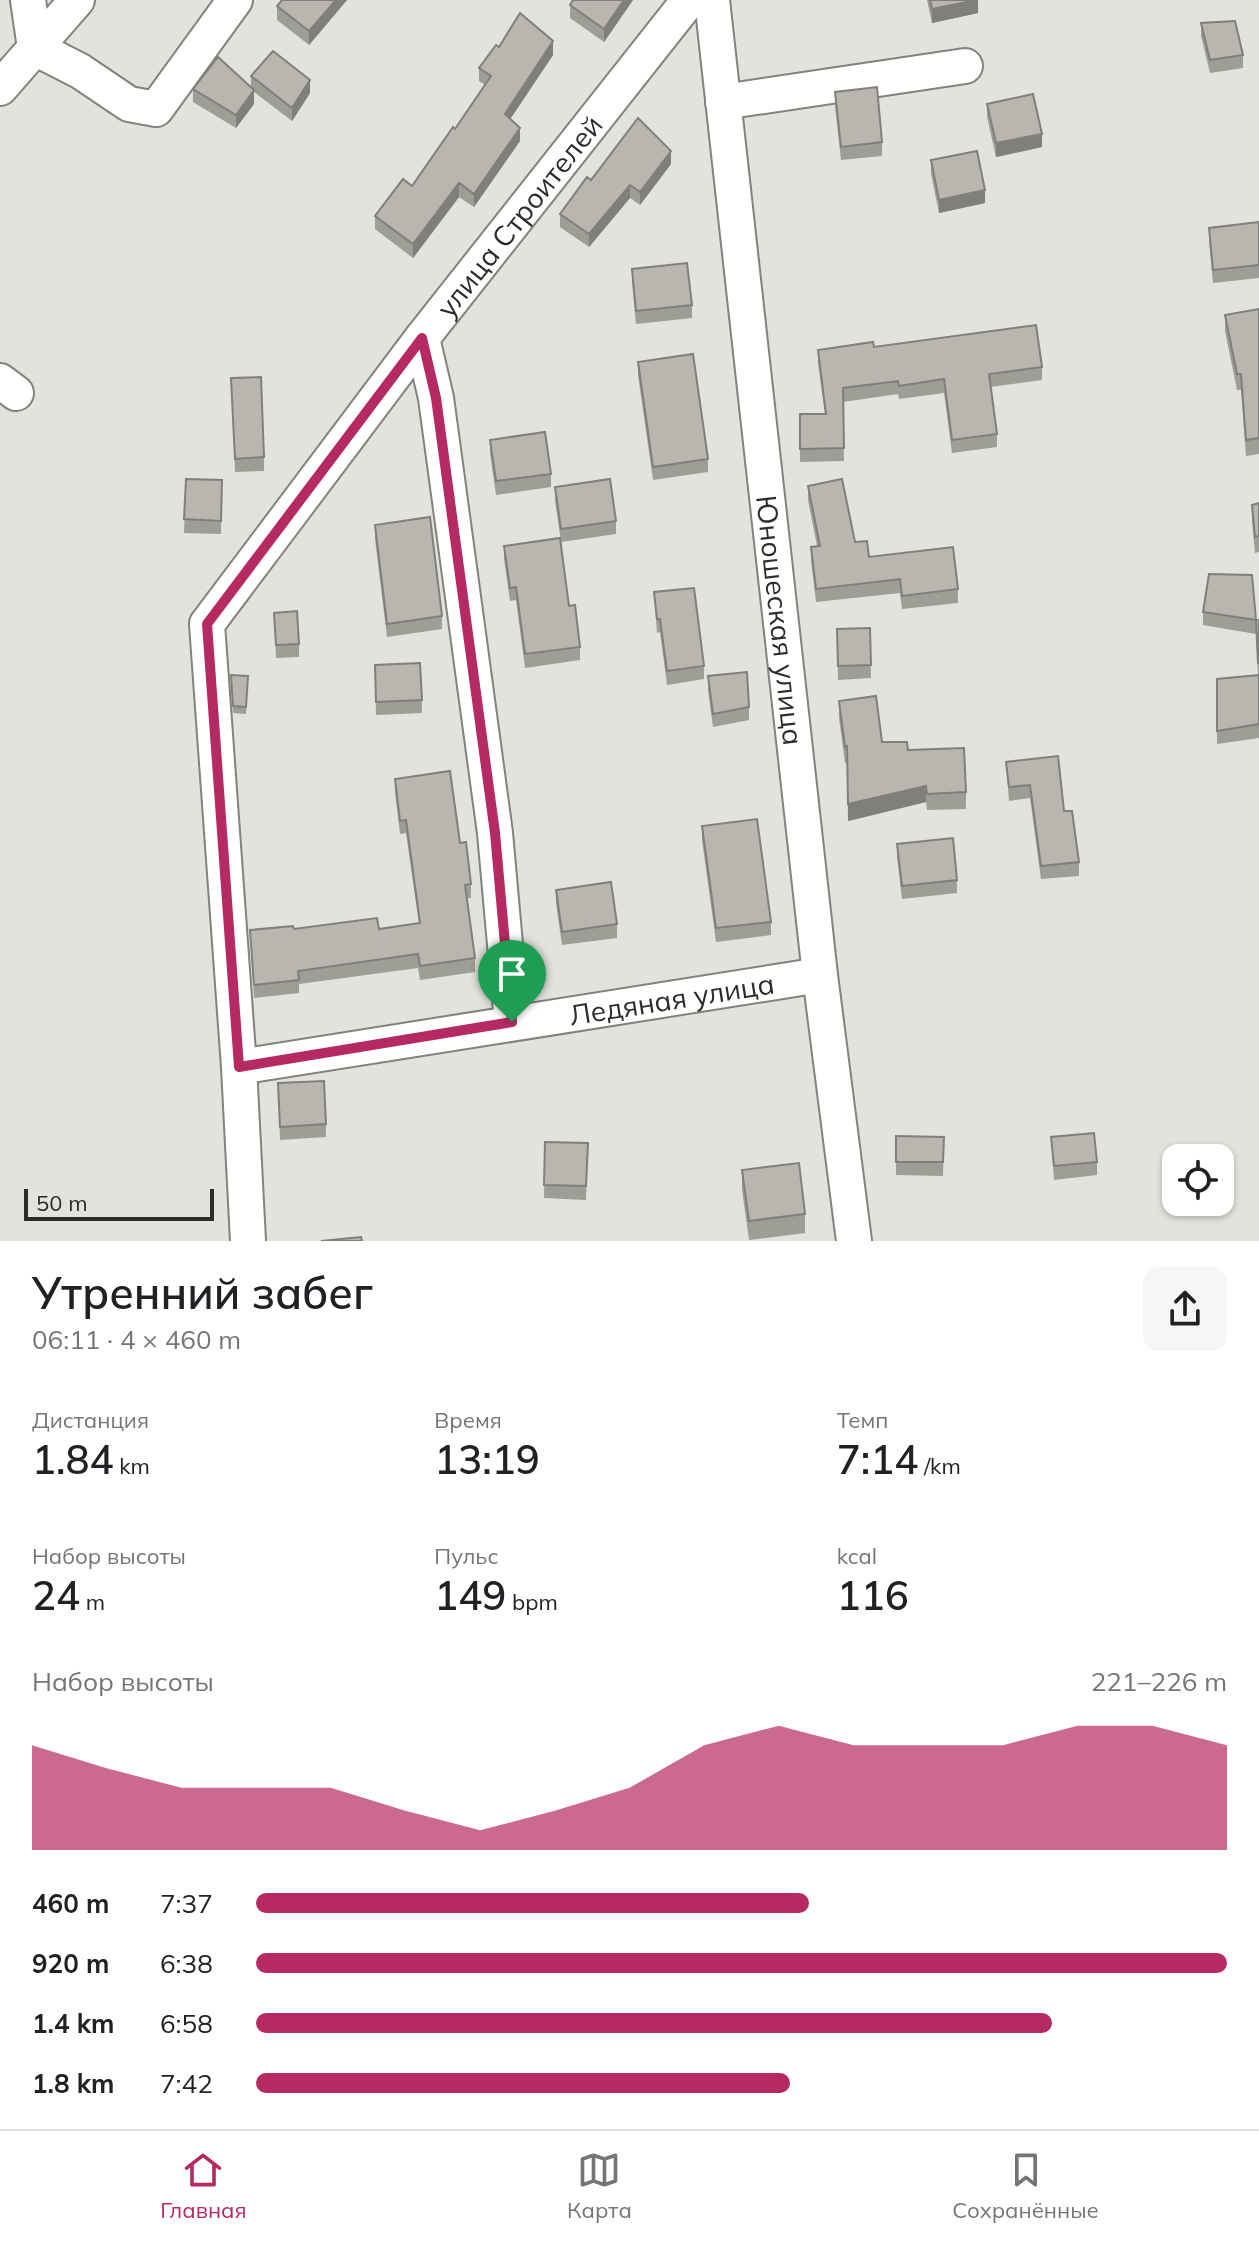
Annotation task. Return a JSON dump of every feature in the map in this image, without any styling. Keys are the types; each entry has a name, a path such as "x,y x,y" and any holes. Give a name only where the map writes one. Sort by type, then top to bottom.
{"street":[{"path":"28,0 35,48"},
{"path":"0,88 77,0"},
{"path":"35,48 80,71 129,104 156,109 235,0"},
{"name":"улица Строителей","path":"239,1067 207,624 422,338 689,0"},
{"name":"Юношеская улица","path":"712,0 820,975 854,1241"},
{"path":"723,102 965,66"},
{"path":"422,338 436,398 493,817 512,1022"},
{"name":"Ледяная улица","path":"239,1067 820,975"},
{"path":"239,1067 248,1241"}],"building":[{"path":"282,0 336,0 309,31 277,6"},
{"path":"573,0 624,0 604,29 570,5"},
{"path":"930,0 977,0 932,9"},
{"path":"520,13 553,41 505,114 520,128 474,194 459,183 413,244 375,216 403,179 412,186 453,127 455,129 491,76 479,68 496,45 499,47"},
{"path":"1235,21 1243,55 1210,60 1201,23"},
{"path":"273,51 310,80 292,108 251,76"},
{"path":"218,57 254,90 236,115 193,89"},
{"path":"877,87 882,142 841,147 835,92"},
{"path":"1033,94 1042,134 996,143 987,104"},
{"path":"638,118 671,151 640,192 630,185 589,234 560,214 587,177 591,180"},
{"path":"977,151 985,190 939,200 931,160"},
{"path":"1259,222 1259,265 1213,270 1209,228"},
{"path":"687,263 692,305 636,311 632,269"},
{"path":"1259,309 1259,438 1246,440 1241,374 1237,374 1225,315"},
{"path":"1036,325 1042,367 989,374 997,434 952,440 944,379 899,386 898,381 843,388 844,448 800,449 800,414 826,414 818,350 873,342 874,347"},
{"path":"693,354 708,459 653,467 638,362"},
{"path":"261,377 264,457 235,459 231,378"},
{"path":"545,432 551,474 496,481 490,440"},
{"path":"186,479 222,480 221,521 184,519"},
{"path":"610,479 616,521 561,529 555,487"},
{"path":"842,479 855,542 867,541 869,557 953,547 958,589 902,596 900,579 816,589 811,547 820,546 808,486"},
{"path":"1259,503 1259,536 1255,537 1252,505"},
{"path":"430,517 442,616 387,624 375,525"},
{"path":"560,538 569,606 575,605 580,647 525,654 516,587 510,588 504,546"},
{"path":"1209,574 1252,575 1256,620 1203,612"},
{"path":"694,588 704,666 667,671 654,592"},
{"path":"297,611 299,644 276,645 274,613"},
{"path":"1256,620 1259,620 1259,663 1258,663"},
{"path":"870,628 871,665 838,666 837,629"},
{"path":"420,663 422,700 376,702 375,665"},
{"path":"747,672 749,707 713,714 708,676"},
{"path":"231,675 248,676 246,707 233,706"},
{"path":"1259,675 1259,724 1217,731 1217,679"},
{"path":"876,696 882,742 907,742 908,750 964,748 966,792 927,794 926,786 848,804 847,746 839,701"},
{"path":"1058,756 1064,811 1072,811 1079,862 1041,866 1030,785 1009,787 1006,762"},
{"path":"450,771 460,843 466,842 471,884 465,885 475,958 420,966 418,954 298,971 299,980 254,985 250,930 293,926 294,929 377,918 379,929 420,923 406,820 400,821 395,779"},
{"path":"757,819 771,922 716,928 702,826"},
{"path":"953,838 957,880 902,886 897,844"},
{"path":"611,882 617,924 562,932 556,890"},
{"path":"324,1081 326,1124 280,1127 278,1083"},
{"path":"1094,1133 1097,1162 1054,1166 1051,1137"},
{"path":"896,1136 944,1137 943,1162 896,1162"},
{"path":"545,1142 588,1143 586,1186 544,1185"},
{"path":"799,1163 805,1214 749,1221 742,1170"},
{"path":"361,1237 362,1241 321,1241"}],"route":[{"path":"422,338 436,398 495,833 512,1022 239,1067 207,624 422,338"}]}
